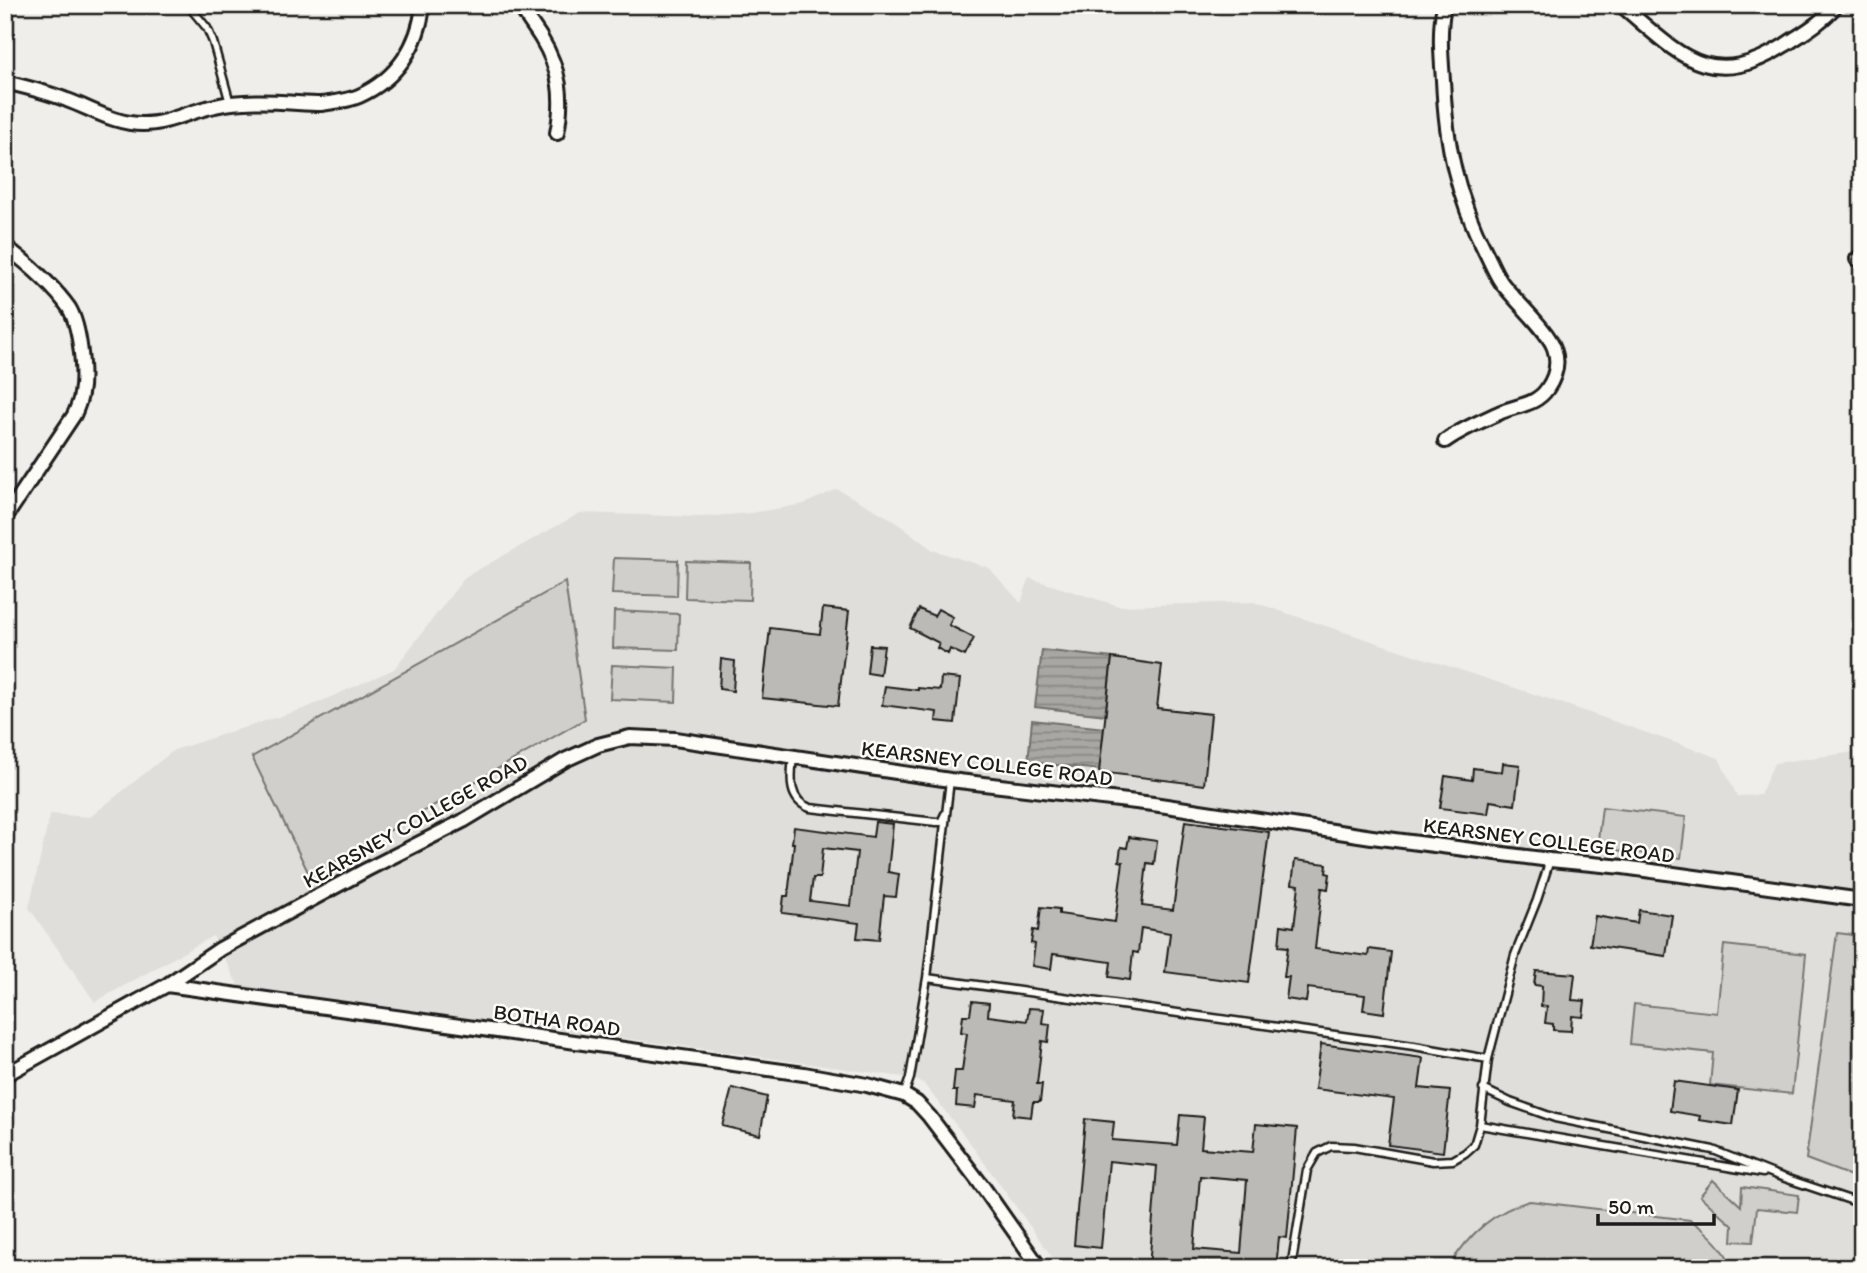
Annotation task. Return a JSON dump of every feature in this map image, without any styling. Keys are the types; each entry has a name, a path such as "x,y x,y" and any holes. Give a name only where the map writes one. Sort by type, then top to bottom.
{"street":[{"path":"6,82 66,99 122,122 141,124 164,122 230,103 321,104 359,96 388,78 415,42 423,5"},
{"path":"520,5 549,51 555,66 561,99 557,133"},
{"path":"1444,5 1441,35 1445,117 1464,205 1501,281 1552,343 1556,357 1549,387 1540,398 1456,433 1445,441"},
{"path":"1621,5 1692,61 1719,67 1745,65 1774,51 1822,20 1836,5"},
{"path":"5,246 45,281 71,312 77,333 82,384 74,415 5,518"},
{"name":"KEARSNEY COLLEGE ROAD","path":"167,985 220,949 366,870 464,821 565,760 598,745 630,737 675,738 950,780 1153,804 1372,837 1623,867 1862,900"},
{"path":"5,1076 167,985"},
{"name":"BOTHA ROAD","path":"167,985 790,1072 867,1085 904,1095 917,1103 929,1116 1040,1268"}],"lane":[{"path":"188,5 207,29 213,42 230,103"},
{"path":"793,757 793,794 802,805 810,808 936,822 941,822 946,813"},
{"path":"904,1095 910,1078 927,978 950,780"},
{"path":"1291,1268 1307,1170 1317,1153 1331,1146 1354,1147 1433,1161 1453,1160 1474,1145 1480,1125 1488,1059 1515,954 1550,860"},
{"path":"927,978 1414,1046 1488,1059"},
{"path":"1483,1089 1555,1118 1713,1150 1862,1204"},
{"path":"1480,1125 1776,1175"}],"shaded area":[{"path":"837,489 890,518 933,550 989,568 1021,603 1029,578 1119,606 1253,602 1719,758 1737,796 1760,795 1774,763 1862,751 1862,1268 1060,1268 923,1083 910,1078 369,1005 242,993 213,936 95,1002 29,908 50,814 90,817 174,750 306,708 394,669 465,577 580,513 701,517 751,513 804,504"},
{"path":"614,558 678,560 677,596 612,594"},
{"path":"686,561 751,563 750,600 685,598"},
{"path":"565,582 585,719 310,876 252,757"},
{"path":"614,611 679,614 678,650 613,648"},
{"path":"1042,650 1112,658 1105,715 1035,707"},
{"path":"612,665 677,668 676,702 610,699"},
{"path":"1032,720 1104,728 1100,770 1028,762"},
{"path":"1602,807 1686,817 1681,858 1597,848"},
{"path":"1837,933 1862,936 1862,1180 1806,1159"},
{"path":"1724,945 1806,954 1792,1094 1710,1085 1713,1053 1630,1044 1634,1004 1717,1013"},
{"path":"1713,1180 1741,1206 1742,1187 1799,1195 1797,1212 1757,1208 1753,1242 1732,1241 1733,1226 1700,1196"},
{"path":"1530,1201 1690,1220 1715,1241 1733,1268 1448,1268 1482,1226 1504,1211"}],"building":[{"path":"823,608 849,611 838,706 762,698 770,628 820,634"},
{"path":"919,609 934,616 938,609 953,617 949,625 974,638 965,656 950,649 948,654 937,648 939,643 910,628"},
{"path":"870,645 884,646 880,675 867,673"},
{"path":"1112,658 1162,665 1157,708 1211,714 1204,785 1099,772"},
{"path":"721,659 735,661 733,691 719,689"},
{"path":"941,677 960,679 955,723 936,721 937,712 882,705 885,686 940,690"},
{"path":"1503,763 1520,765 1515,805 1490,801 1488,814 1440,808 1445,776 1472,780 1473,768 1502,772"},
{"path":"1185,821 1269,832 1249,983 1165,972 1170,933 1141,928 1138,953 1133,952 1130,980 1109,977 1111,962 1053,954 1051,969 1032,966 1035,944 1031,943 1033,930 1038,931 1041,907 1059,909 1059,914 1115,922 1123,862 1119,861 1121,847 1127,848 1129,837 1157,841 1154,864 1147,863 1142,906 1173,910"},
{"path":"875,822 893,824 888,872 899,874 896,897 884,896 879,940 857,938 859,923 782,913 784,896 788,896 794,827 873,837","holes":["823,848 857,852 851,906 810,901 813,878 820,878"]},
{"path":"1295,860 1327,864 1326,873 1330,874 1328,889 1322,888 1315,949 1368,956 1369,949 1391,952 1384,1013 1363,1010 1365,995 1308,988 1306,1002 1286,999 1289,977 1284,977 1288,947 1279,946 1281,925 1294,927 1299,885 1292,884"},
{"path":"1639,910 1672,915 1666,956 1590,945 1595,916 1637,923"},
{"path":"1536,971 1575,974 1572,1000 1585,1001 1583,1017 1572,1016 1571,1031 1553,1030 1553,1024 1545,1023 1547,1007 1541,1006 1542,986 1534,985"},
{"path":"972,1001 989,1003 988,1016 1027,1021 1029,1008 1044,1009 1042,1023 1050,1024 1048,1042 1042,1041 1037,1084 1042,1084 1040,1102 1033,1102 1031,1117 1013,1115 1015,1100 977,1095 975,1108 956,1106 957,1091 953,1091 955,1071 962,1071 967,1033 961,1032 963,1015 970,1015"},
{"path":"1321,1044 1423,1058 1419,1088 1450,1091 1443,1152 1388,1145 1394,1099 1315,1089"},
{"path":"1674,1081 1738,1090 1733,1125 1699,1120 1700,1116 1670,1111"},
{"path":"732,1088 767,1097 760,1135 722,1126"},
{"path":"1180,1115 1204,1117 1201,1148 1253,1152 1256,1124 1297,1128 1287,1238 1279,1237 1276,1268 1149,1268 1157,1166 1109,1161 1101,1248 1074,1245 1085,1119 1114,1122 1112,1140 1177,1145","holes":["1200,1176 1247,1180 1241,1253 1194,1249"]}]}
